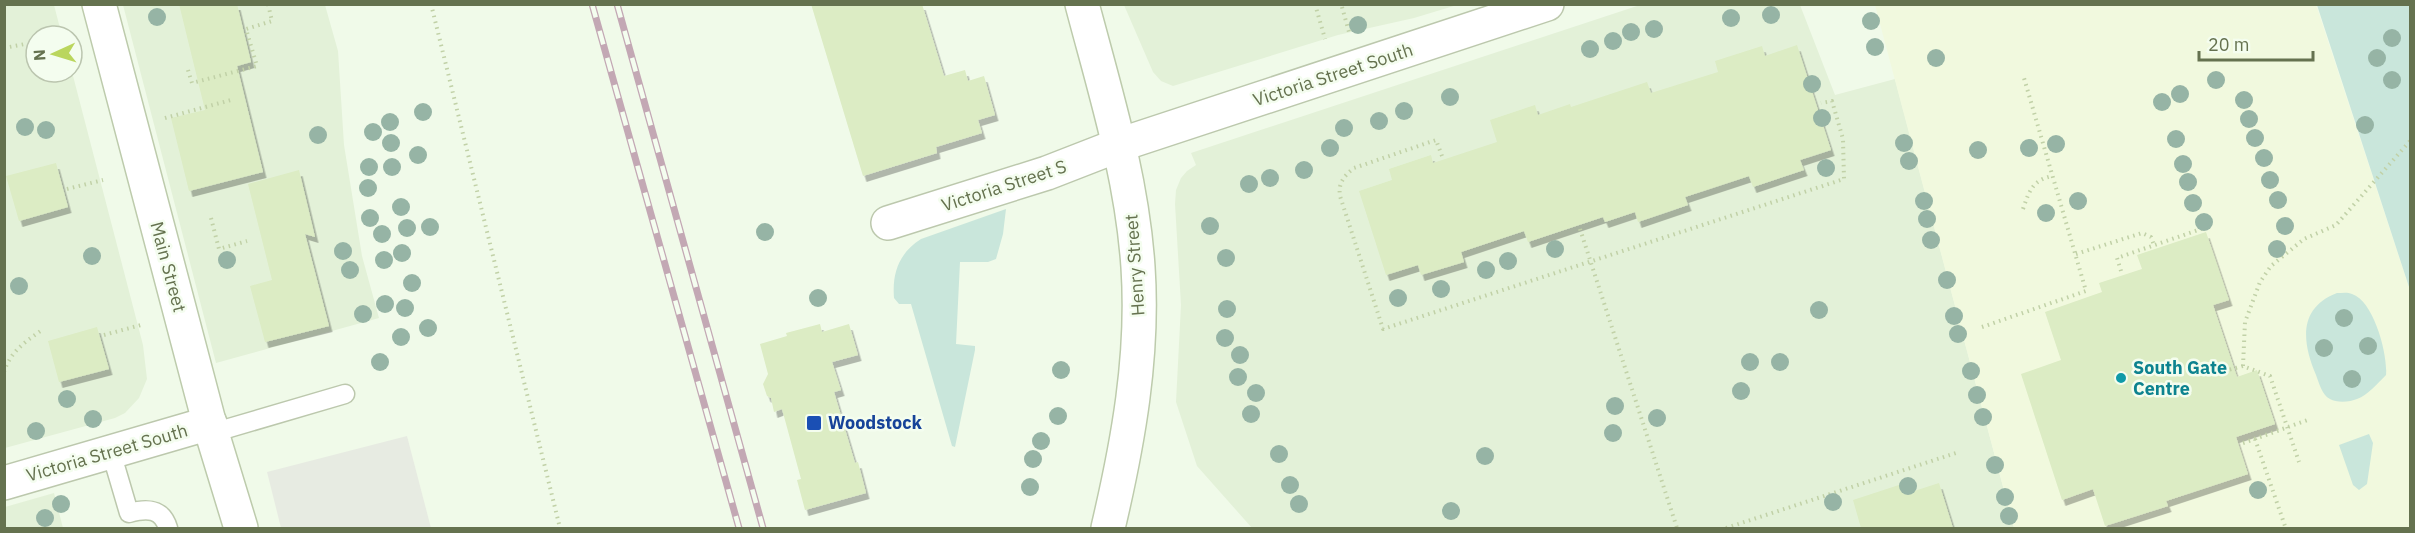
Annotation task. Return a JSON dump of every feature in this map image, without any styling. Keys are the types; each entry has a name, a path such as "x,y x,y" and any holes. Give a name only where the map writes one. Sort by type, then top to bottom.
{"main road":[{"name":"Main Street","path":"99,4 211,428 241,528"},
{"name":"Henry Street","path":"1082,4 1119,145 1134,229 1138,268 1139,322 1133,407 1108,528"},
{"name":"Victoria Street South","path":"1119,145 1547,4"},
{"name":"Victoria Street S","path":"888,223 1047,173 1119,145"},
{"name":"Victoria Street South","path":"4,483 111,452 211,428"}],"lane":[{"path":"211,428 345,394"},
{"path":"111,452 129,513 145,509 153,510 166,520 168,528"}],"path":[{"path":"188,70 192,83 257,66 246,29 272,21 268,4"},
{"path":"431,4 560,528"},
{"path":"1315,4 1326,42"},
{"path":"1342,7 1351,37"},
{"path":"4,48 24,44"},
{"path":"1982,327 2086,291 2024,78"},
{"path":"131,128 231,100"},
{"path":"1442,156 1436,140 1354,168 1344,176 1340,184 1340,196 1383,329 1844,179 1843,139 1833,101 1821,104"},
{"path":"2243,366 2244,322 2260,282 2271,266 2304,239 2336,225 2410,141"},
{"path":"2023,209 2034,183 2052,176"},
{"path":"67,189 103,180"},
{"path":"211,218 219,249 247,242"},
{"path":"2121,271 2117,258 2204,228"},
{"path":"1580,229 1677,528"},
{"path":"2076,254 2142,233 2151,237 2154,245"},
{"path":"104,335 141,325"},
{"path":"4,372 17,349 42,330"},
{"path":"2224,371 2243,366 2270,376 2299,462"},
{"path":"2243,443 2308,420"},
{"path":"2255,439 2285,526"},
{"path":"1726,528 1956,453"}],"shaded area":[{"path":"5,5 54,5 59,24 24,24 24,84 75,84 143,345 147,379 139,398 125,413 115,418 5,448"},
{"path":"123,5 325,5 338,51 344,145 362,256 379,318 216,363"},
{"path":"1124,5 1457,5 1414,18 1338,35 1173,86 1161,81 1153,72"},
{"path":"1640,5 1800,5 1835,95 1895,79 2014,528 1252,528 1197,466 1176,402 1181,305 1175,204 1176,190 1181,178 1196,165 1191,153"},
{"path":"1875,5 2316,5 2410,290 2410,528 2014,528"},
{"path":"2317,5 2410,5 2410,290"},
{"path":"1006,209 1003,234 996,259 988,262 960,262 956,344 975,346 975,350 955,447 952,446 911,304 899,304 894,298 894,280 902,257 921,239"},
{"path":"2337,293 2352,294 2367,307 2382,342 2386,366 2386,375 2373,388 2354,400 2340,402 2327,397 2323,392 2311,363 2306,339 2307,327 2315,308 2324,299"},
{"path":"2369,434 2373,443 2367,484 2359,490 2353,485 2339,445"},
{"path":"407,436 431,528 281,528 267,472"},
{"path":"54,493 63,528 5,528 5,507"}],"building":[{"path":"179,4 237,4 251,62 237,66 263,172 189,191 171,118 205,110"},
{"path":"811,4 922,4 944,76 965,70 968,81 984,76 995,115 978,120 982,133 936,147 937,153 863,176"},
{"path":"1797,45 1831,150 1800,160 1804,170 1753,187 1749,176 1685,197 1688,205 1638,222 1635,212 1605,222 1603,217 1528,242 1524,231 1461,252 1464,262 1421,275 1418,265 1386,275 1359,191 1392,180 1389,169 1431,155 1433,163 1497,142 1490,120 1535,105 1538,115 1570,104 1571,107 1647,82 1651,93 1718,72 1715,61 1762,46 1765,56"},
{"path":"56,163 68,207 19,221 6,176"},
{"path":"299,170 315,237 305,234 329,326 265,342 250,286 272,280 248,184"},
{"name":"South Gate Centre","path":"2206,232 2229,300 2213,305 2237,377 2257,370 2275,424 2236,437 2248,474 2166,501 2168,506 2105,526 2093,489 2062,500 2021,374 2061,360 2045,312 2102,292 2099,283 2142,269 2137,255"},
{"path":"820,324 822,332 849,324 858,355 832,362 841,390 834,392 866,493 805,510 797,480 801,479 782,409 774,412 771,398 767,396 763,384 768,374 760,344 787,336 786,333"},
{"path":"97,327 109,369 59,382 48,341"},
{"path":"1905,483 1908,493 1939,483 1953,528 1861,528 1853,500"}],"railway":[{"path":"592,4 739,528"},
{"path":"617,4 763,528"}],"place":[{"name":"South Gate Centre","path":"2121,378"},
{"name":"Woodstock","path":"814,423"}]}
